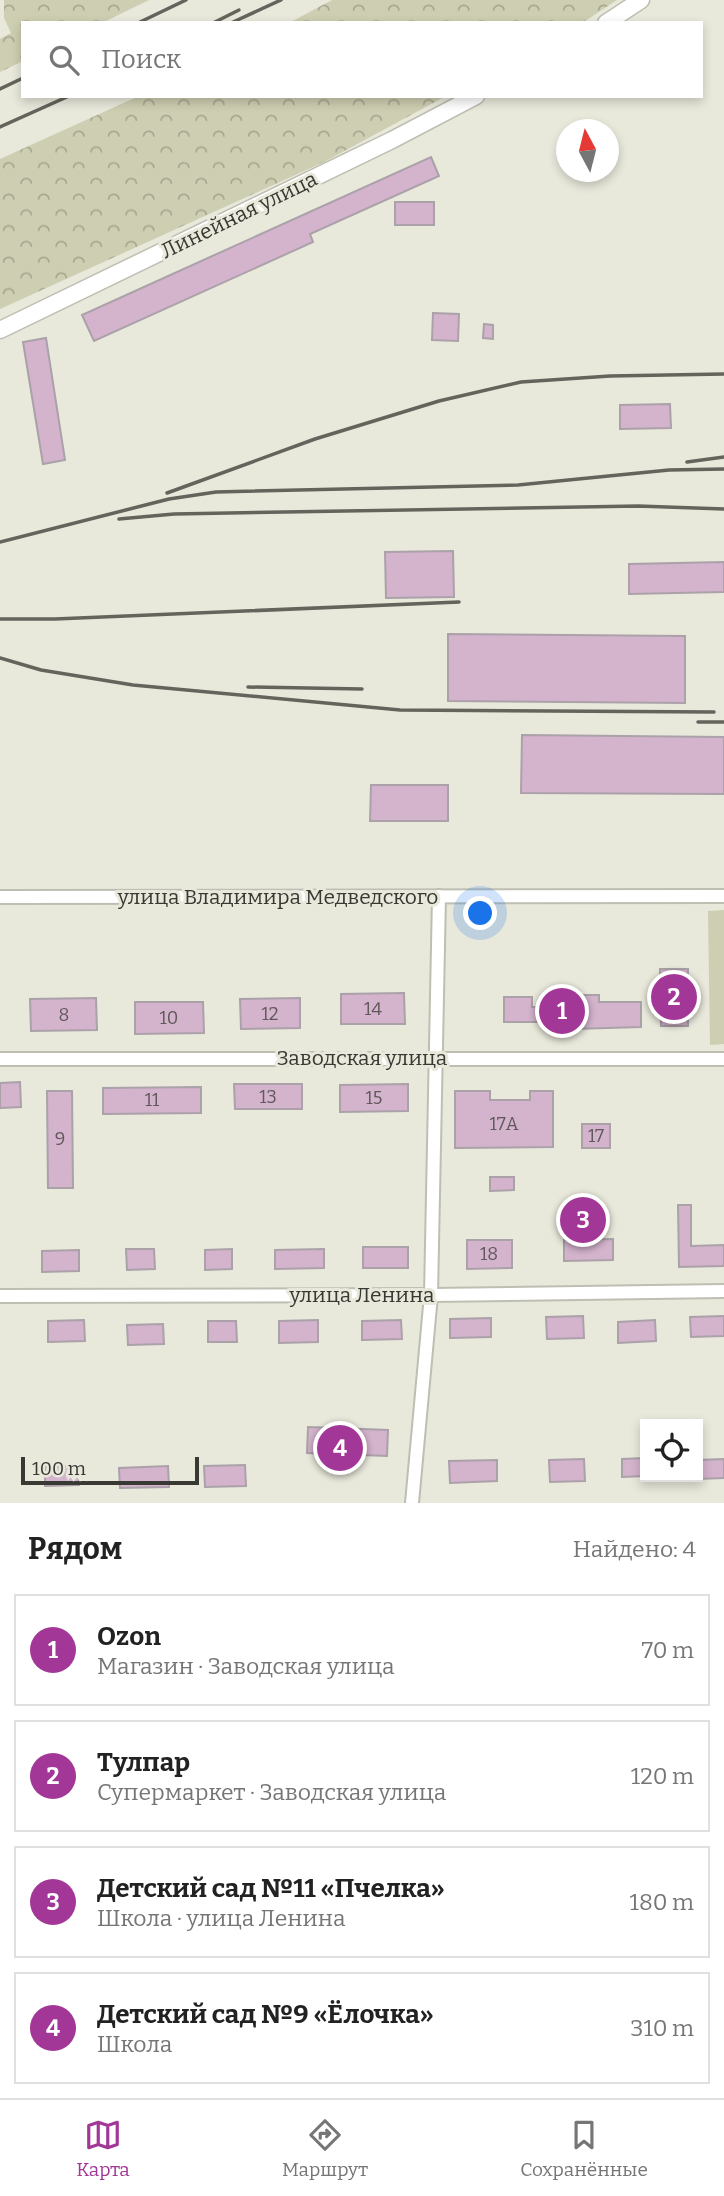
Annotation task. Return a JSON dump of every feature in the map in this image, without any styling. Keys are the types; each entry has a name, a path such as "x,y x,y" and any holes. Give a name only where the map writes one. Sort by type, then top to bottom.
{"street":[{"path":"609,21 641,0"},
{"name":"Линейная улица","path":"0,330 393,140 472,98"},
{"path":"412,1503 431,1295 439,896"},
{"name":"улица Владимира Медведского","path":"0,897 724,896"},
{"name":"Заводская улица","path":"0,1059 724,1059"},
{"name":"улица Ленина","path":"0,1296 724,1291"}],"green space":[{"path":"4,0 149,0 106,21 21,21 21,62 0,72 0,39 11,33 4,18"},
{"path":"332,0 617,0 585,21 293,21"},
{"path":"135,98 442,98 326,161 0,309 0,159"},
{"path":"724,910 724,1044 710,1045 708,911"}],"building":[{"path":"431,157 439,176 310,234 313,242 94,341 82,315"},
{"path":"395,202 434,202 434,225 395,225"},
{"path":"433,313 459,314 458,341 432,340"},
{"path":"484,324 493,325 493,339 483,338"},
{"path":"46,338 65,460 43,464 23,342"},
{"path":"670,404 671,428 620,429 620,405"},
{"path":"453,551 454,597 386,598 385,552"},
{"path":"724,562 724,592 629,594 629,564"},
{"path":"448,634 685,636 685,703 448,701"},
{"path":"522,735 724,737 724,794 521,793"},
{"path":"371,785 448,785 448,821 370,821"},
{"path":"660,969 688,969 688,1026 661,1026"},
{"path":"404,993 405,1024 341,1024 341,994"},
{"path":"573,995 599,995 599,1002 641,1002 641,1027 545,1028 545,1022 504,1022 504,997 532,997 532,1007 573,1007"},
{"path":"96,998 97,1030 31,1031 30,999"},
{"path":"300,998 300,1028 241,1029 240,999"},
{"path":"135,1002 203,1002 204,1033 135,1034"},
{"path":"20,1082 21,1107 0,1108 0,1083"},
{"path":"234,1084 302,1084 302,1109 235,1109"},
{"path":"408,1084 408,1111 340,1112 340,1085"},
{"path":"201,1087 201,1113 103,1114 103,1088"},
{"path":"47,1091 72,1091 73,1188 48,1188"},
{"path":"455,1091 490,1091 490,1100 530,1100 530,1091 553,1091 553,1147 455,1148"},
{"path":"582,1124 610,1124 610,1148 582,1148"},
{"path":"490,1177 514,1177 514,1190 490,1191"},
{"path":"678,1205 691,1205 691,1246 724,1245 724,1266 679,1267"},
{"path":"613,1239 613,1260 564,1261 564,1240"},
{"path":"467,1240 512,1240 512,1268 467,1269"},
{"path":"363,1247 408,1247 408,1268 363,1268"},
{"path":"126,1249 154,1249 155,1269 127,1270"},
{"path":"232,1249 232,1269 205,1270 205,1250"},
{"path":"324,1249 324,1268 275,1269 275,1250"},
{"path":"79,1250 79,1271 42,1272 42,1251"},
{"path":"583,1316 584,1338 547,1339 546,1317"},
{"path":"724,1316 724,1336 691,1337 690,1317"},
{"path":"491,1318 491,1337 450,1338 450,1319"},
{"path":"84,1320 85,1341 48,1342 48,1321"},
{"path":"318,1320 318,1342 279,1343 279,1321"},
{"path":"401,1320 402,1339 362,1340 362,1321"},
{"path":"655,1320 656,1341 618,1343 618,1322"},
{"path":"208,1321 236,1321 237,1342 208,1342"},
{"path":"163,1324 164,1344 128,1345 127,1325"},
{"path":"308,1427 388,1430 387,1456 307,1453"},
{"path":"640,1458 640,1476 622,1477 622,1459"},
{"path":"584,1459 585,1481 550,1482 549,1460"},
{"path":"724,1459 724,1478 703,1479 703,1460"},
{"path":"497,1460 497,1481 450,1483 449,1461"},
{"path":"245,1465 246,1486 205,1487 204,1466"},
{"path":"78,1466 79,1485 45,1486 45,1467"},
{"path":"168,1466 169,1487 120,1488 119,1468"}],"railway":[{"path":"142,21 186,0"},
{"path":"235,21 281,0"},
{"path":"217,21 239,10"},
{"path":"0,89 21,79"},
{"path":"0,127 65,98"},
{"path":"167,493 315,439 439,401 521,382 610,376 724,374"},
{"path":"687,462 724,457"},
{"path":"0,542 169,499 216,492 518,485 669,470 724,469"},
{"path":"119,519 174,514 638,506 724,509"},
{"path":"0,619 459,602"},
{"path":"0,658 41,670 133,685 400,710 714,712"},
{"path":"248,687 362,689"},
{"path":"698,722 724,722"}],"place":[{"name":"Тулпар","path":"674,997"},
{"name":"Ozon","path":"562,1011"},
{"name":"Детский сад №11 «Пчелка»","path":"583,1220"},
{"name":"Детский сад №9 «Ёлочка»","path":"340,1448"}]}
